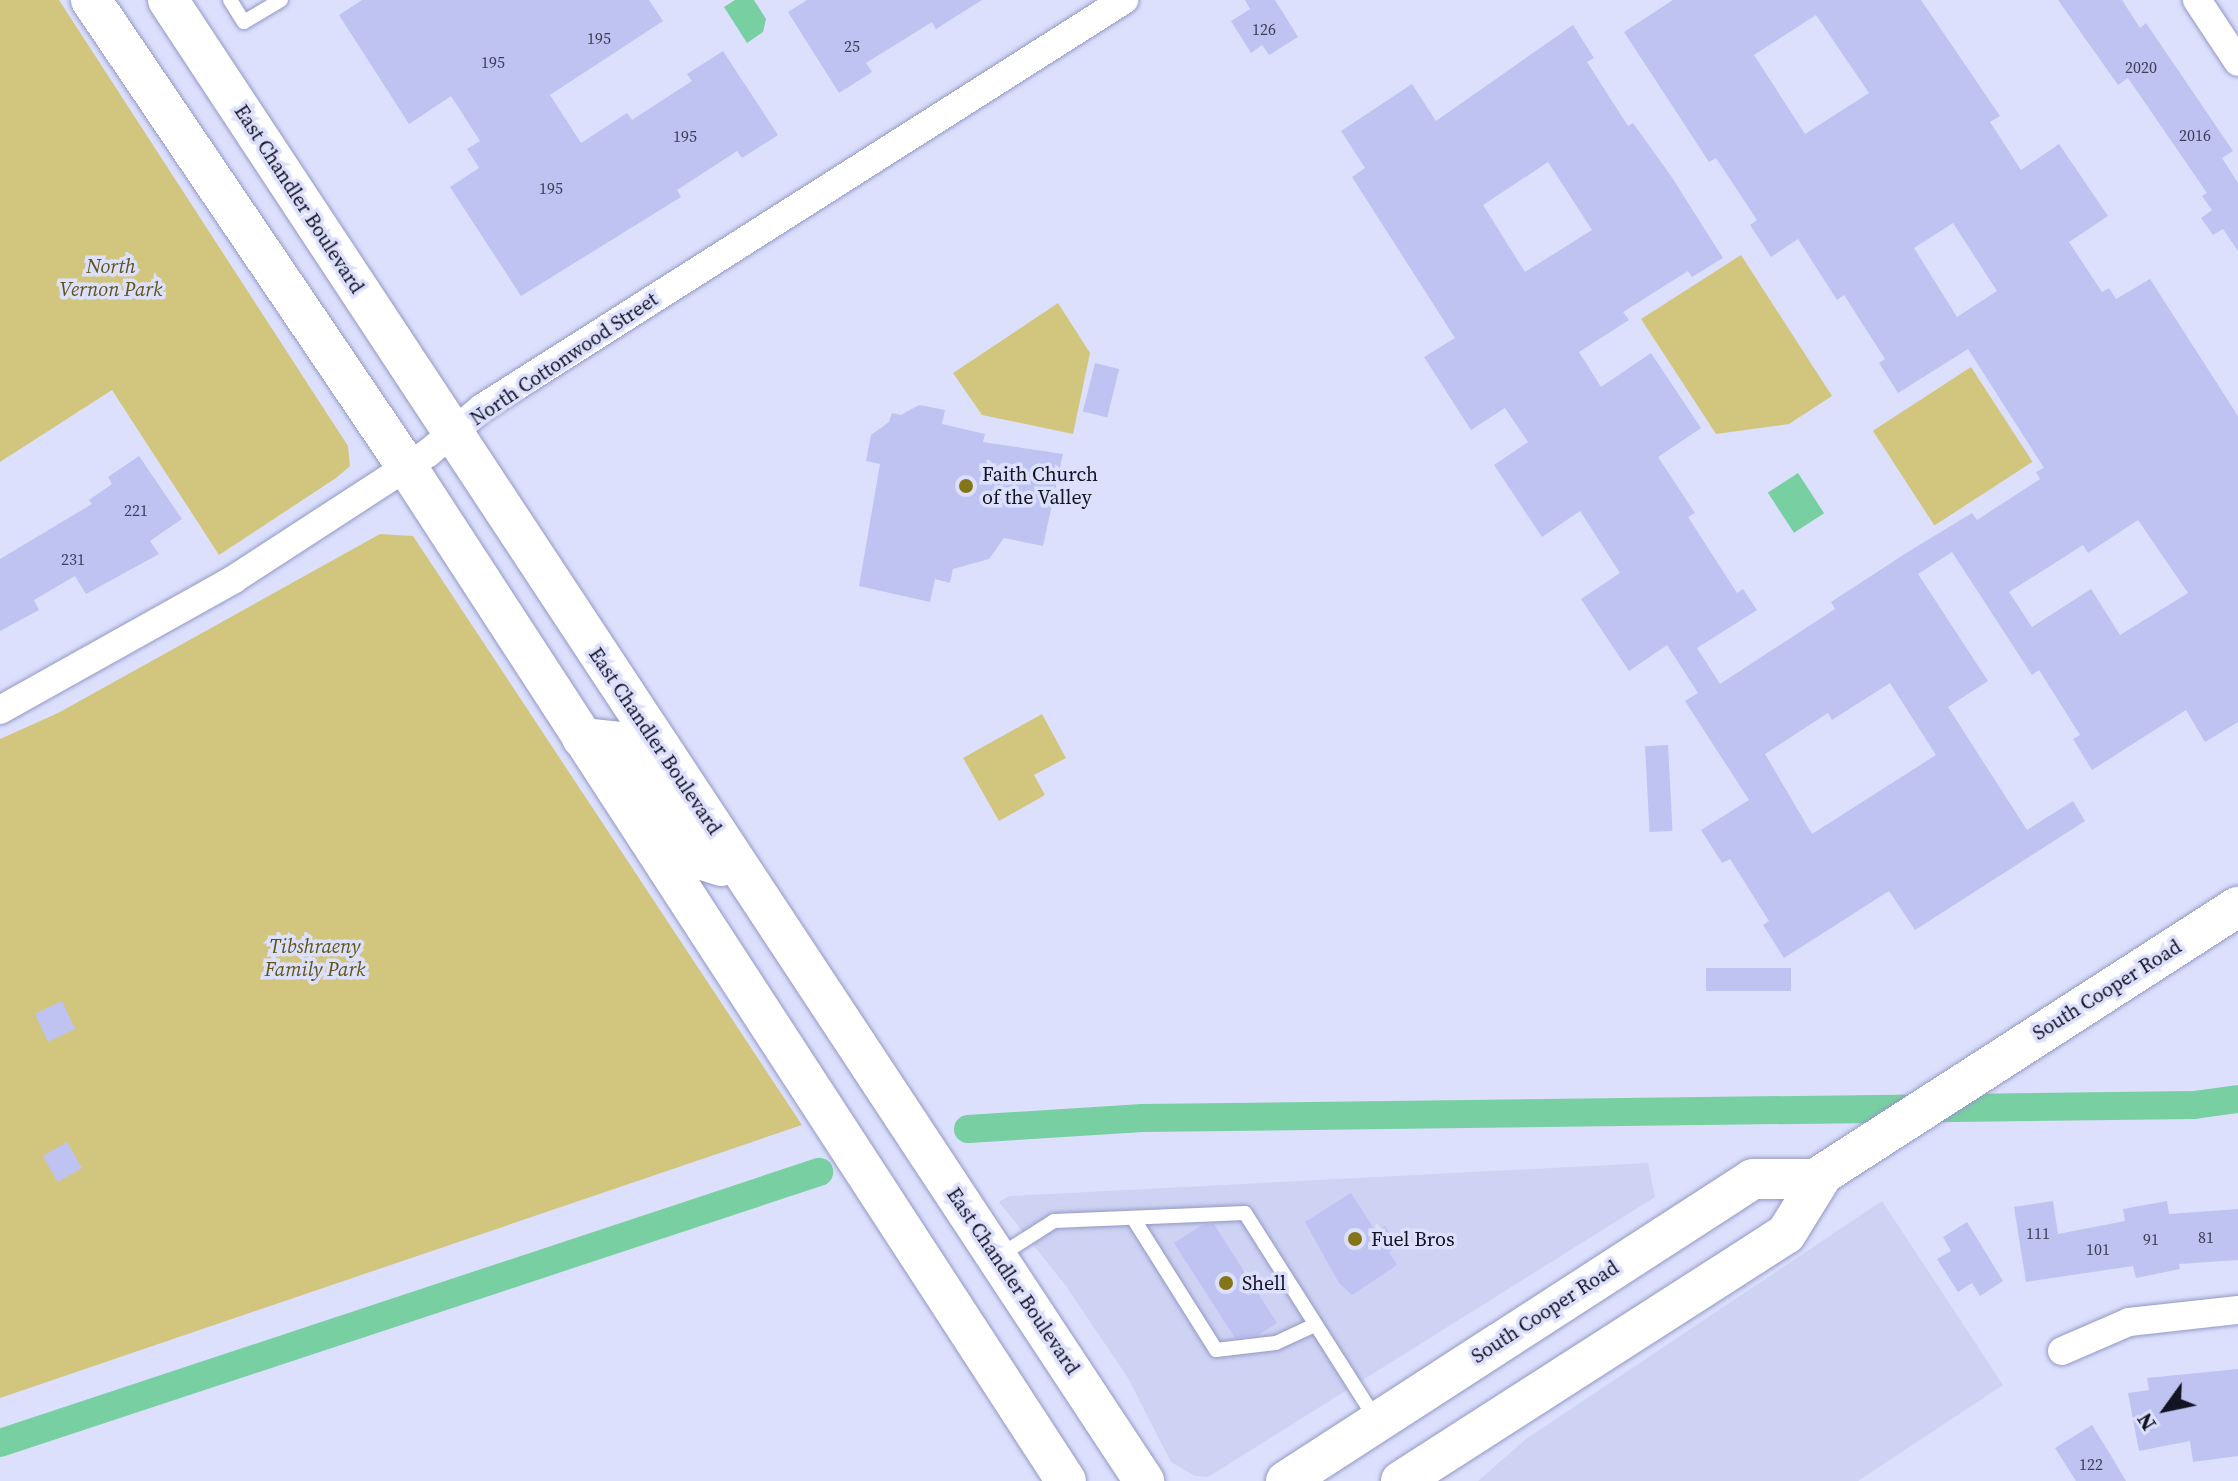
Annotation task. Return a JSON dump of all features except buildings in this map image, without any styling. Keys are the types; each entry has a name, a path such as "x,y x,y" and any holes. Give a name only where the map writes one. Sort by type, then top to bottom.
{"main road":[{"path":"91,0 407,467 1066,1481"},
{"name":"East Chandler Boulevard","path":"168,0 1144,1481"},
{"path":"582,738 620,742 706,861 724,867 736,864"},
{"name":"South Cooper Road","path":"1401,1481 1786,1234 1816,1179 1983,1068 2238,907"},
{"name":"South Cooper Road","path":"1286,1481 1753,1179 1816,1179"}],"street":[{"name":"North Cottonwood Street","path":"0,710 234,579 407,467 495,400 1124,0"},
{"path":"2197,0 2238,62"},
{"path":"2062,1351 2129,1322 2238,1310"}],"lane":[{"path":"230,0 244,22 281,0"},
{"path":"997,1257 1054,1221 1245,1213 1377,1421"},
{"path":"1133,1218 1216,1350 1276,1343 1315,1325"}],"shaded area":[{"path":"735,0 754,0 766,19 763,32 747,43 724,7"},
{"path":"1798,473 1824,513 1794,533 1768,493"},
{"path":"1648,1163 1655,1197 1208,1477 1195,1476 1171,1462 1128,1378 1066,1286 999,1202 1009,1196"},
{"path":"1882,1201 2003,1385 1858,1481 1478,1481 1526,1439"}],"green space":[{"name":"North Vernon Park","path":"0,0 59,0 348,446 350,466 336,478 219,555 112,390 0,462"},
{"path":"1741,255 1832,396 1789,424 1716,434 1641,319"},
{"path":"1058,303 1090,353 1073,434 982,415 953,373"},
{"path":"1971,367 2033,462 1934,525 1873,431"},
{"name":"Tibshraeny Family Park","path":"380,534 413,536 802,1125 0,1398 0,739 58,713"},
{"path":"1042,714 1066,758 1034,775 1045,795 999,821 963,758"}],"waterway":[{"path":"968,1129 1143,1118 2194,1105 2238,1099"},
{"path":"0,1443 819,1172"}],"place":[{"name":"Faith Church of the Valley","path":"966,486"},
{"name":"Fuel Bros","path":"1355,1239"},
{"name":"Shell","path":"1226,1283"}]}
